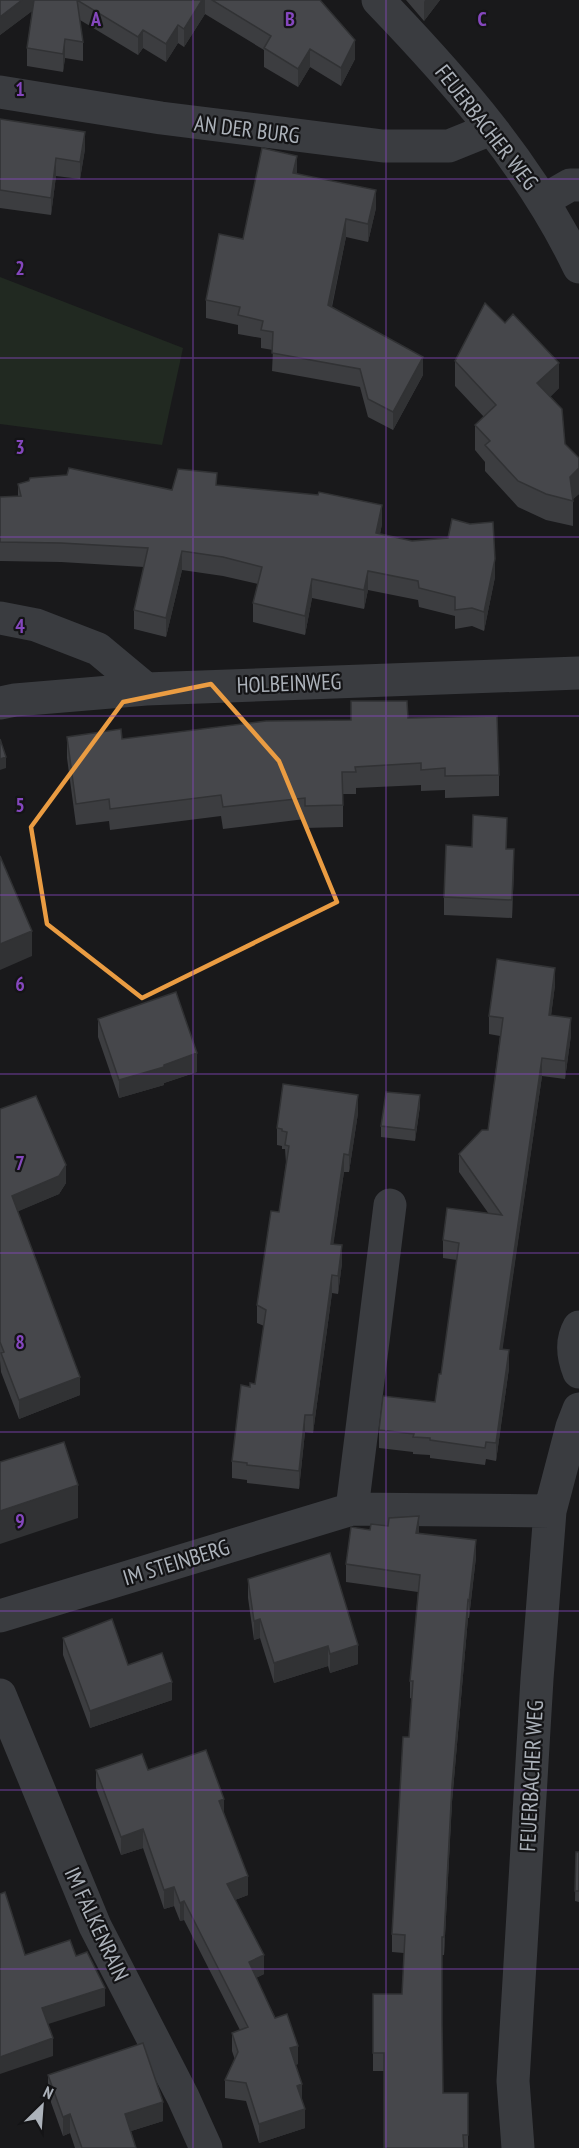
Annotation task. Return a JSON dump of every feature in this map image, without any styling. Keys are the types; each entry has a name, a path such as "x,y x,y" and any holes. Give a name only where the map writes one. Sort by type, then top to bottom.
{"street":[{"name":"FEUERBACHER WEG","path":"378,0 421,45 491,129 544,200 579,267"},
{"name":"AN DER BURG","path":"0,92 161,118 383,146 449,146 491,129"},
{"path":"544,200 570,185 579,185"},
{"path":"0,618 36,625 98,649 146,689"},
{"name":"HOLBEINWEG","path":"0,704 15,700 146,689 579,673"},
{"path":"352,1509 390,1205"},
{"path":"579,1327 575,1333 573,1352 579,1372"},
{"name":"FEUERBACHER WEG","path":"518,2148 513,2081 537,1679 550,1511 572,1427 579,1409"},
{"name":"IM STEINBERG","path":"0,1616 352,1509 550,1511"},
{"name":"IM FALKENRAIN","path":"0,1695 95,1926 183,2097 206,2148"}],"highlighted area":[{"path":"211,684 279,761 337,902 248,948 142,998 47,924 31,827 123,702"}],"shaded area":[{"path":"0,277 183,348 162,445 0,424"}],"building":[{"path":"0,0 22,0 0,17"},
{"path":"34,0 77,0 83,42 65,39 63,54 27,48"},
{"path":"77,0 202,0 184,29 178,25 166,44 143,30 138,37"},
{"path":"212,0 320,0 355,40 341,68 310,49 298,69 264,48 271,36"},
{"path":"0,119 85,132 80,162 56,158 51,198 0,190"},
{"path":"262,148 297,156 293,173 376,190 368,224 346,219 328,305 423,357 393,412 368,399 360,369 272,353 273,332 261,330 263,321 238,315 240,307 206,300 219,234 243,239"},
{"path":"485,303 505,323 513,314 559,363 537,383 562,409 565,444 579,458 579,468 570,477 573,501 546,494 518,481 485,445 490,441 475,425 496,405 455,361"},
{"path":"69,468 172,490 178,469 217,473 216,485 318,495 319,492 382,505 376,533 412,541 448,538 452,519 470,524 493,522 495,559 484,612 472,608 455,610 455,597 419,588 418,581 368,571 364,590 312,579 305,616 253,603 262,567 223,557 182,551 166,618 134,610 148,548 0,542 0,497 21,496 18,484 29,481 30,478 67,475"},
{"path":"351,701 407,701 408,718 497,716 499,775 445,776 445,768 421,770 421,763 355,767 356,772 342,772 343,805 305,806 305,798 223,807 221,795 110,809 109,799 76,804 67,737 121,729 122,739 266,721 351,720"},
{"path":"0,739 6,757 0,759"},
{"path":"473,815 507,818 506,849 514,849 512,900 444,897 446,845 472,847"},
{"path":"0,856 32,931 0,944"},
{"path":"497,959 555,968 549,1015 571,1018 565,1061 542,1058 500,1349 509,1350 496,1443 486,1442 485,1448 413,1437 414,1434 379,1430 383,1396 435,1402 459,1243 443,1240 447,1208 502,1215 459,1154 482,1130 488,1130 503,1018 489,1016"},
{"path":"176,992 197,1053 164,1065 164,1067 119,1080 98,1019"},
{"path":"283,1084 358,1095 349,1155 344,1154 331,1244 342,1245 338,1276 332,1275 313,1415 305,1415 299,1471 232,1461 241,1385 250,1387 250,1383 255,1384 266,1310 257,1305 271,1211 279,1212 289,1146 285,1145 287,1132 277,1128"},
{"path":"386,1092 420,1095 415,1130 381,1126"},
{"path":"36,1096 66,1165 59,1176 12,1196 80,1377 19,1400 1,1353 4,1352 0,1342 0,1109"},
{"path":"64,1442 78,1485 0,1511 0,1462"},
{"path":"419,1516 416,1533 476,1540 468,1600 452,1785 444,1937 442,1937 443,2093 468,2093 468,2135 463,2135 464,2148 384,2148 384,2053 373,2053 373,1994 402,1994 405,1935 392,1934 403,1737 409,1737 413,1681 410,1681 420,1575 346,1564 351,1527 370,1530 371,1524 388,1526 389,1518"},
{"path":"330,1553 358,1645 330,1654 328,1646 274,1663 260,1619 254,1621 248,1579"},
{"path":"112,1619 128,1665 162,1653 172,1682 90,1711 63,1638"},
{"path":"206,1750 224,1799 219,1801 248,1876 227,1884 264,1955 249,1962 275,2018 287,2014 298,2046 290,2048 302,2084 297,2086 305,2109 259,2124 246,2083 225,2080 238,2052 232,2033 248,2027 184,1901 180,1903 174,1887 164,1890 143,1829 121,1837 96,1770 142,1754 148,1770"},
{"path":"576,1852 579,1852 579,1891 575,1891"},
{"path":"5,1892 25,1955 70,1940 76,1956 87,1952 105,1988 42,2008 53,2038 0,2057 0,1894"},
{"path":"143,2043 163,2102 125,2114 136,2148 82,2148 70,2114 63,2117 48,2075"}]}
